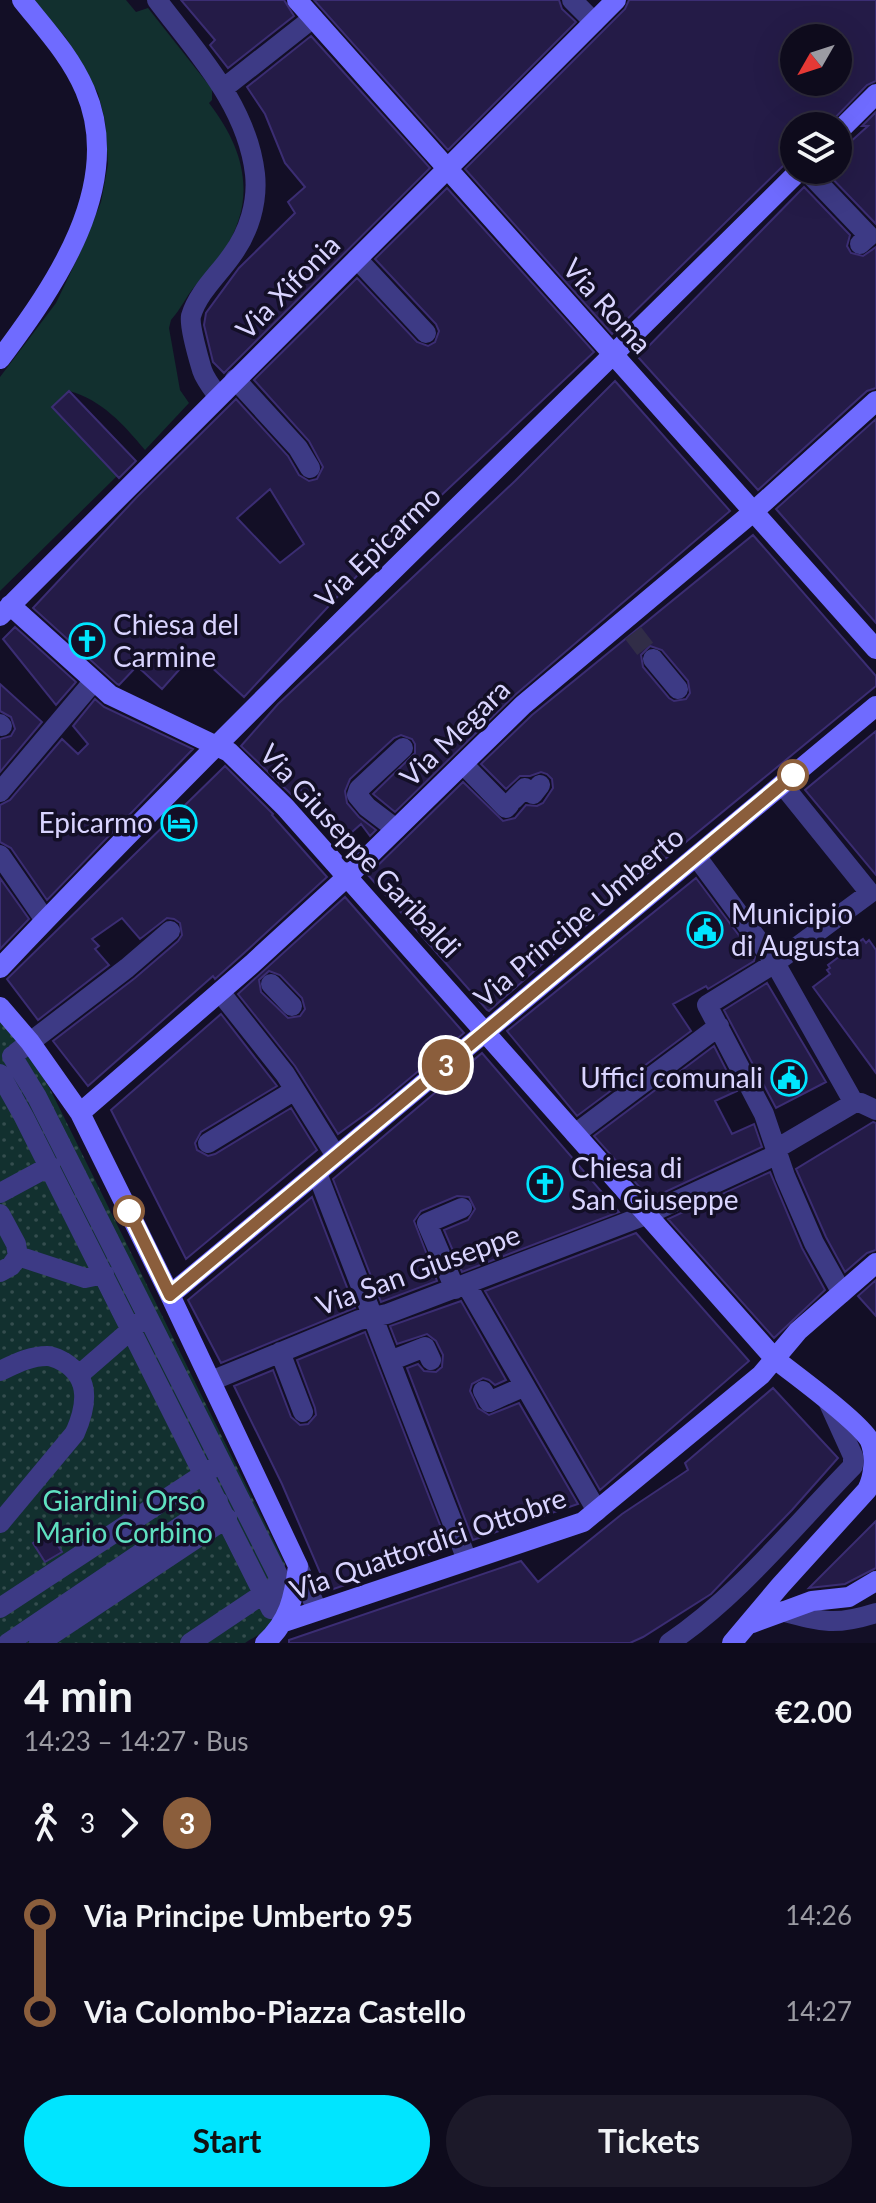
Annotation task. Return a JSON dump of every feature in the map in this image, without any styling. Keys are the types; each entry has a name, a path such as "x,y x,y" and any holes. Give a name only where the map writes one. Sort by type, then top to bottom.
{"street":[{"path":"0,359 47,295 71,251 89,201 96,169 96,123 86,92 72,64 22,0"},
{"path":"157,0 224,88 247,137 255,175 255,206 233,254 207,286 191,318 202,372 218,396"},
{"name":"Via Roma","path":"297,0 876,649"},
{"path":"572,0 594,22"},
{"name":"Via Xifonia","path":"5,610 616,0"},
{"path":"224,88 313,18"},
{"path":"852,118 876,94"},
{"name":"Via Epicarmo","path":"0,968 254,706 789,184"},
{"path":"817,184 869,236 860,244"},
{"path":"357,259 426,333"},
{"path":"235,379 298,448 310,468"},
{"name":"Via Megara","path":"80,1113 220,992 261,974 349,875 523,705 628,628 876,401"},
{"name":"Via Giuseppe Garibaldi","path":"5,610 110,695 229,752 349,875 775,1359 828,1401 871,1442 875,1462 867,1490 739,1635"},
{"path":"653,659 678,689"},
{"path":"0,792 93,682"},
{"name":"Via Principe Umberto","path":"170,1295 876,706"},
{"path":"396,829 367,807 357,795 359,789 403,748"},
{"path":"463,764 506,808 525,788 533,794 540,785"},
{"path":"782,784 873,896 707,1005 764,1114 775,1153 814,1243 842,1293"},
{"path":"0,855 45,920"},
{"path":"696,856 854,1103 876,1110"},
{"path":"170,931 127,968 6,1060 37,1097 140,1322 214,1468 279,1577 271,1609 223,1510 214,1468"},
{"path":"261,974 292,1006"},
{"path":"220,992 285,1074 336,1156"},
{"path":"0,1007 30,1042 80,1113 170,1295 317,1610"},
{"path":"575,1134 719,1026"},
{"path":"0,1074 104,1274 140,1322"},
{"path":"208,1143 295,1090"},
{"name":"Via San Giuseppe","path":"211,1381 359,1320 460,1287 646,1215 775,1153 854,1103"},
{"path":"0,1193 50,1166"},
{"path":"317,1173 467,1560"},
{"path":"462,1208 427,1223 460,1287 525,1386 597,1511"},
{"path":"0,1214 16,1244 18,1256 11,1266 0,1272"},
{"path":"18,1256 85,1278 104,1274"},
{"name":"Via Quattordici Ottobre","path":"275,1636 317,1610 583,1522 761,1375 798,1331 876,1263"},
{"path":"79,1375 140,1322"},
{"path":"390,1361 425,1347 431,1360"},
{"path":"280,1352 303,1412"},
{"path":"0,1371 26,1359 50,1355 68,1364 79,1375 86,1397 75,1433 4,1512"},
{"path":"483,1391 489,1402 525,1386"},
{"path":"669,1643 712,1610 853,1466 850,1447 828,1401"},
{"path":"0,1608 243,1449"},
{"path":"8,1643 223,1510"},
{"path":"39,1643 223,1510"},
{"path":"275,1636 294,1598 298,1566"},
{"path":"739,1635 781,1611 812,1601 849,1597 876,1581"},
{"path":"190,1643 263,1594"},
{"path":"694,1643 712,1610"},
{"path":"781,1611 830,1623 848,1622 876,1613"}],"green space":[{"path":"33,0 126,0 136,12 148,8 212,89 209,103 238,157 243,175 243,194 241,213 223,252 171,320 169,328 180,390 189,403 145,450 111,414 92,400 69,391 52,407 117,476 0,591 0,377 56,303 101,202 108,164 105,121 98,93 66,38"},
{"name":"Giardini Orso Mario Corbino","path":"0,1019 27,1051 50,1089 285,1564 283,1589 276,1614 265,1630 245,1643 0,1643"}],"building":[{"path":"181,0 284,0 294,16 228,68 210,45 215,40"},
{"path":"314,0 559,0 562,9 576,22 448,150"},
{"path":"629,0 876,0 876,81 867,85 841,112 780,112 780,169 612,334 465,169 625,9"},
{"path":"311,36 430,168 224,373 213,362 204,325 206,313 239,268 295,213 288,202 305,187 285,163 265,114 247,87"},
{"path":"876,112 876,224 837,184 852,184 852,140 868,126 862,126"},
{"path":"804,187 850,235 847,246 851,253 863,256 876,247 876,388 867,391 758,490 638,357"},
{"path":"447,188 594,352 368,564 244,697 195,652 162,689 137,666 117,684 33,608 137,497 236,399 288,456 299,475 309,481 317,479 323,467 309,441 254,380 357,278 417,342 428,346 435,342 439,331 436,324 375,259","holes":["270,489 304,544 280,563 237,518"]},
{"path":"615,381 730,511 515,695 395,812 373,794 415,753 412,739 401,735 394,738 350,779 345,791 347,803 376,830 370,836 361,824 343,840 300,789 293,796 241,746 278,704 515,481"},
{"path":"69,391 136,461 119,478 52,407"},
{"path":"876,419 876,623 776,509"},
{"path":"753,535 876,676 876,686 614,901 489,1011 368,875 463,782 503,821 515,818 526,805 543,803 553,788 552,779 547,774 541,772 520,776 506,789 481,764 532,715","holes":["650,646 662,650 688,681 690,693 686,699 674,701 669,698 643,667 641,655"]},
{"path":"15,627 76,682 56,705 3,639"},
{"path":"0,684 42,722 0,772 0,739 11,736 15,729 11,717 0,711"},
{"path":"95,699 104,707 193,749 47,900 11,848 0,842 0,805 10,800 62,739 78,754 88,744 73,726"},
{"path":"876,731 876,875 805,790"},
{"path":"225,766 273,814 327,877 215,979 213,976 88,1086 53,1041 178,941 182,935 180,923 167,918 140,939 122,918 92,939 99,946 95,949 109,965 38,1020 7,979"},
{"path":"0,878 29,919 0,949"},
{"path":"696,878 755,957 754,961 708,989 706,986 673,1004 691,1031 577,1116 507,1031"},
{"path":"345,897 464,1033 338,1134 295,1066 238,994","holes":["269,971 280,975 302,998 305,1009 300,1016 288,1018 261,992 259,980"]},
{"path":"863,939 866,943 869,940 876,950 876,1073 813,987 830,974 828,965"},
{"path":"767,983 826,1082 776,1108 724,1010"},
{"path":"221,1014 277,1086 201,1132 195,1143 197,1150 208,1156 215,1154 291,1108 317,1150 186,1259 111,1110"},
{"path":"714,1046 737,1091 715,1101 732,1134 754,1124 762,1147 650,1199 594,1136"},
{"path":"482,1053 619,1212 462,1272 444,1230 468,1220 475,1209 469,1197 457,1196 421,1211 414,1221 437,1281 381,1302 333,1179"},
{"path":"876,1123 876,1250 867,1253 845,1272 796,1169"},
{"path":"770,1172 802,1248 825,1290 774,1338 668,1219"},
{"path":"312,1197 355,1308 221,1363 188,1300"},
{"path":"636,1233 749,1361 600,1490 485,1291"},
{"path":"876,1280 876,1316 858,1296"},
{"path":"461,1301 506,1380 495,1385 483,1378 472,1384 470,1391 478,1408 489,1415 519,1403 578,1504 473,1540 407,1368 418,1364 424,1371 436,1372 442,1367 443,1355 436,1341 427,1334 397,1344 390,1326"},
{"path":"365,1332 449,1548 328,1591 282,1484 234,1386 273,1370 291,1417 300,1425 308,1424 316,1415 315,1408 297,1360"},
{"path":"773,1388 838,1458 711,1594 643,1637 630,1643 289,1643 289,1640 521,1561 538,1582 622,1514 688,1470 685,1463"},
{"path":"876,1521 876,1568 845,1584 809,1588"},
{"path":"50,1533 62,1552 45,1562 33,1543"}],"tunnel":[{"path":"633,633 653,659"}],"bus line":[{"name":"3","path":"129,1211 170,1295 793,775"}],"place":[{"name":"Chiesa del Carmine","path":"87,641"},
{"name":"Epicarmo","path":"179,823"},
{"name":"Municipio di Augusta","path":"705,930"},
{"name":"Uffici comunali","path":"789,1078"},
{"name":"Chiesa di San Giuseppe","path":"545,1184"}]}
